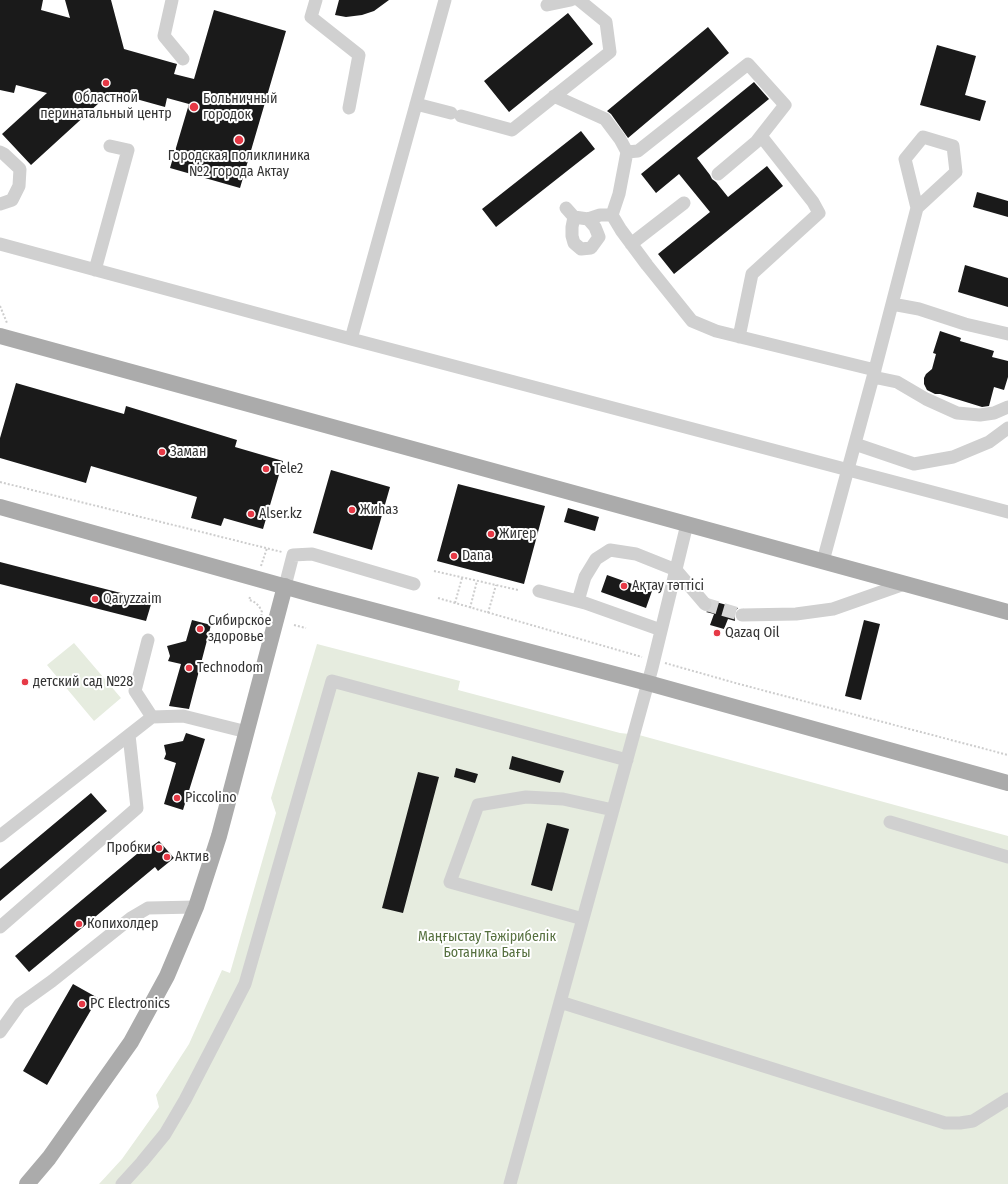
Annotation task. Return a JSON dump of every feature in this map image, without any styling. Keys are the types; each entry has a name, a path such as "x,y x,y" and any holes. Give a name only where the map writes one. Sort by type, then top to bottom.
{"main road":[{"path":"0,336 1008,612"},
{"path":"0,507 285,586 648,683 1008,784"},
{"path":"27,1184 49,1158 131,1042 167,976 196,907 219,836 285,586"}],"street":[{"path":"172,0 164,36 183,59"},
{"path":"316,0 312,17 359,55 349,108"},
{"path":"351,339 445,0"},
{"path":"546,5 571,0"},
{"path":"416,104 512,130 610,52 606,22 579,0"},
{"path":"627,152 638,151 748,64 785,105 756,142 718,174"},
{"path":"554,96 605,119 620,139 627,152 619,194 612,215 631,244 692,321 716,331 874,373 897,382 926,399 957,413 980,415 994,413 1008,407"},
{"path":"739,337 752,274 819,213 813,202 760,136"},
{"path":"823,561 917,208 905,159 923,137 953,146 956,172 917,208"},
{"path":"95,270 128,150 110,146"},
{"path":"0,152 20,169 19,186 12,200 0,204"},
{"path":"631,244 684,203"},
{"path":"588,219 595,227 599,237 591,248 581,249 574,243 570,212 588,219 600,215 612,215"},
{"path":"0,244 351,339 1008,512"},
{"path":"892,304 919,309 965,324 1008,334"},
{"path":"855,444 914,464 953,457 989,442 1008,428"},
{"path":"510,1184 648,683 687,524"},
{"path":"578,601 585,577 596,560 610,550 636,554 676,570 705,604"},
{"path":"285,586 293,555 312,554 414,584"},
{"path":"742,615 796,614 833,609 904,584"},
{"path":"539,591 578,601 661,630"},
{"path":"148,640 135,691 152,717"},
{"path":"122,1184 165,1134 185,1100 245,984 332,681 627,760"},
{"path":"0,836 152,717 183,716 247,732"},
{"path":"0,927 137,808 129,735"},
{"path":"583,919 450,882 478,805 526,797 563,799 613,810"},
{"path":"890,822 1008,858"},
{"path":"0,1032 20,1004 52,981 131,918 148,908 196,907"},
{"path":"560,1002 945,1123 960,1124 973,1121 1008,1098"}],"path":[{"path":"0,482 293,555"},
{"path":"259,571 267,548"},
{"path":"434,572 518,590"},
{"path":"455,603 462,578"},
{"path":"470,608 477,581"},
{"path":"488,613 496,585"},
{"path":"250,597 249,600 253,601 259,606 262,612 261,618 266,619"},
{"path":"438,598 739,684 1008,755"},
{"path":"294,625 306,628"}],"green space":[{"path":"74,643 121,698 94,721 47,665"},
{"name":"Маңғыстау Тәжірибелік Ботаника Бағы","path":"317,644 460,681 458,690 620,733 639,735 1008,836 1008,1184 99,1184 122,1159 159,1107 156,1095 189,1044 222,970 230,973 276,813 271,798"}],"building":[{"path":"0,0 43,0 41,10 70,18 65,0 111,0 124,49 177,64 174,74 194,79 214,10 286,31 240,188 170,168 189,104 167,98 165,107 111,92 31,165 2,134 47,93 16,85 14,93 0,90"},
{"path":"339,0 389,0 374,11 362,15 346,17 335,15"},
{"path":"568,13 593,44 509,112 484,81"},
{"path":"708,27 729,53 628,138 611,114 607,111"},
{"path":"937,45 976,56 965,95 986,101 980,121 920,105"},
{"path":"754,82 769,99 697,158 712,179 728,197 767,166 783,186 674,274 658,254 710,212 679,174 656,193 641,174"},
{"path":"581,131 595,149 496,227 482,209"},
{"path":"977,192 1008,201 1008,217 973,207"},
{"path":"965,265 1008,278 1008,307 958,292"},
{"path":"940,331 961,338 960,341 994,351 992,357 1008,361 1008,377 1004,390 994,387 989,406 982,407 940,394 935,394 927,390 924,384 924,378 932,369 936,354 933,353"},
{"path":"16,383 124,414 126,406 237,440 235,447 283,461 263,529 224,518 221,526 191,518 197,497 91,466 86,483 0,458 0,438"},
{"name":"Жиhаз","path":"331,470 390,487 372,550 313,533"},
{"name":"Жигер","path":"458,484 545,506 524,584 437,561"},
{"path":"568,508 599,517 595,531 564,522"},
{"path":"0,562 152,601 146,621 0,584"},
{"path":"607,575 652,591 646,608 601,592"},
{"path":"712,601 738,608 734,615 735,621 728,619 724,629 710,625 714,614 706,612 712,607"},
{"path":"192,620 211,625 189,709 169,706 181,664 168,661 170,656 167,646 186,641"},
{"path":"864,620 880,624 861,700 845,696"},
{"path":"186,733 205,739 183,810 164,804 176,763 164,759 166,754 164,745 183,741"},
{"path":"512,756 564,771 560,783 509,769"},
{"path":"456,768 478,774 475,783 454,777"},
{"path":"418,772 439,777 403,913 382,908"},
{"path":"91,793 107,811 0,901 0,869"},
{"path":"547,823 569,829 552,891 531,885"},
{"path":"159,841 174,858 158,871 155,867 29,972 15,956 150,843 152,846"},
{"path":"73,984 98,998 47,1085 23,1071"}],"tunnel":[{"path":"705,604 742,615"}],"place":[{"name":"Областной перинатальный центр","path":"106,83"},
{"name":"Больничный городок","path":"194,107"},
{"name":"Городская поликлиника №2 города Актау","path":"239,140"},
{"name":"Заман","path":"162,452"},
{"name":"Tele2","path":"266,469"},
{"name":"Жиhаз","path":"352,510"},
{"name":"Alser.kz","path":"251,514"},
{"name":"Жигер","path":"491,534"},
{"name":"Dana","path":"454,556"},
{"name":"Ақтау тәттісі","path":"624,586"},
{"name":"Qaryzzaim","path":"95,599"},
{"name":"Сибирское здоровье","path":"200,629"},
{"name":"Qazaq Oil","path":"717,633"},
{"name":"Technodom","path":"189,668"},
{"name":"детский сад №28","path":"25,682"},
{"name":"Piccolino","path":"177,798"},
{"name":"Пробки","path":"159,848"},
{"name":"Актив","path":"167,857"},
{"name":"Копихолдер","path":"79,924"},
{"name":"PC Electronics","path":"82,1004"}]}
